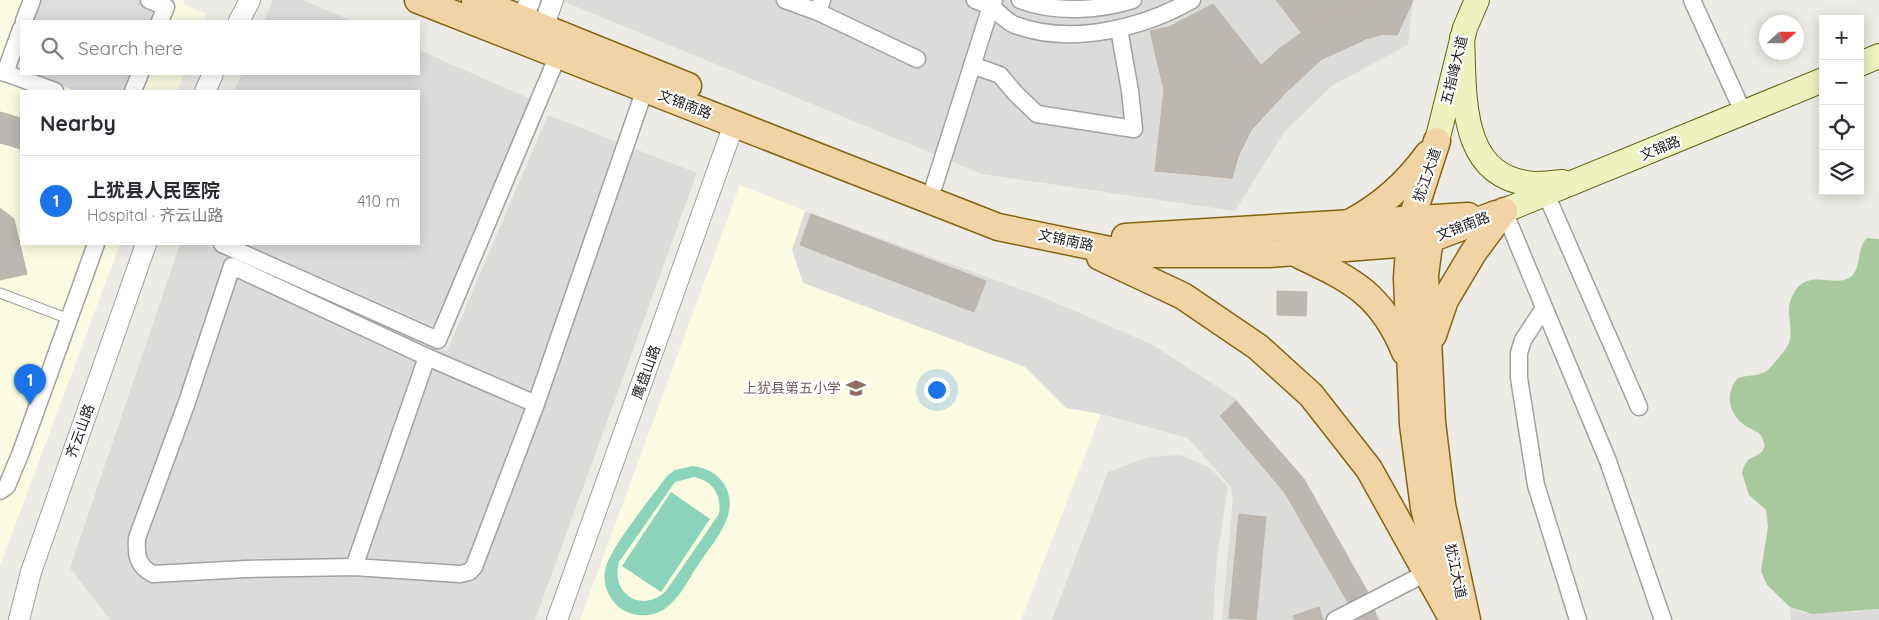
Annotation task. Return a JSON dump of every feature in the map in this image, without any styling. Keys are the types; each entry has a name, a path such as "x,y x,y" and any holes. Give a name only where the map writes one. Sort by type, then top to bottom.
{"main road":[{"name":"文锦南路","path":"418,0 998,227 1129,254 1269,254 1292,252 1421,230 1500,213"},
{"name":"文锦南路","path":"475,0 532,16 1003,214 1126,237 1345,225 1421,230"},
{"name":"五指峰大道","path":"1437,142 1462,38 1477,0"},
{"path":"1462,38 1466,114 1472,141 1487,163 1510,178 1535,184 1579,181"},
{"path":"1864,62 1879,56"},
{"name":"文锦路","path":"1500,213 1819,82"},
{"path":"1345,225 1376,209 1418,168 1437,142"},
{"name":"犹江大道","path":"1437,142 1421,230 1425,275 1420,357 1413,424 1424,508 1453,620"},
{"path":"1292,252 1341,275 1366,294 1387,315 1420,357 1445,300 1500,213"},
{"path":"1061,239 1183,296 1258,347 1305,389 1369,470 1453,620"},
{"name":"犹江大道","path":"1420,357 1432,422 1442,505 1467,620"}],"street":[{"path":"24,20 32,0"},
{"path":"149,0 166,7 160,20"},
{"path":"240,20 250,0"},
{"path":"532,16 553,0"},
{"path":"785,0 820,6 917,58"},
{"path":"975,0 992,3 1014,24 1035,30 1064,33 1124,28 1174,10 1192,0"},
{"path":"972,65 1000,75 1015,94 1037,114 1134,128 1124,28 1127,2 1104,7 1052,8 1020,0"},
{"path":"1692,0 1744,114"},
{"path":"934,186 992,3"},
{"path":"1064,33 1065,8"},
{"path":"20,31 2,72 52,90"},
{"path":"224,245 438,340 558,55"},
{"path":"133,90 140,75"},
{"path":"205,90 213,75"},
{"path":"536,404 427,357 232,266 187,402 137,538 137,561 144,570 153,574 246,569 354,567 460,574 469,572 478,560 536,404 645,89"},
{"name":"鹰盘山路","path":"557,620 734,124"},
{"path":"1546,194 1639,407"},
{"path":"1500,213 1544,308 1608,462 1663,620"},
{"path":"0,491 6,486 21,452 96,245"},
{"name":"齐云山路","path":"19,620 30,572 146,245"},
{"path":"1544,308 1523,340 1519,353 1519,378 1536,485 1578,620"},
{"path":"354,567 427,357"},
{"path":"1335,620 1426,573"}],"lane":[{"path":"0,292 68,319"}],"shaded area":[{"path":"0,0 184,0 183,4 206,14 204,20 20,20 20,75 184,75 177,90 20,90 20,245 120,245 0,566"},
{"path":"38,0 141,0 157,6 151,20 30,20"},
{"path":"273,0 303,0 350,20 264,20"},
{"path":"560,0 1413,0 1408,45 1333,85 1285,131 1235,211 982,174"},
{"path":"420,50 533,100 435,327 247,245 420,245 420,90 234,90 242,75 420,75"},
{"path":"34,75 130,75 124,90 72,90"},
{"path":"548,115 697,173 535,620 110,620 70,568 180,245 205,245 447,351"},
{"name":"上犹县第五小学","path":"740,185 805,211 792,250 803,283 1025,367 1066,408 1101,414 1021,620 580,620"},
{"path":"805,211 1045,298 1151,344 1235,398 1304,479 1381,620 1222,620 1233,497 1231,487 1188,438 1101,414 1066,408 1025,367 803,283 792,250"},
{"path":"1180,455 1210,468 1228,487 1217,557 1213,620 1052,620 1108,472 1148,457"},
{"path":"1790,607 1804,613 1858,612 1879,609 1879,620 1791,620"}],"green space":[{"path":"1867,238 1879,239 1879,609 1812,614 1790,607 1767,585 1761,571 1768,526 1766,510 1749,495 1742,473 1748,460 1762,452 1765,445 1760,434 1745,425 1734,414 1731,408 1730,396 1731,390 1738,378 1765,372 1788,346 1791,330 1789,305 1795,291 1801,284 1814,280 1836,281 1849,278 1856,270 1861,247"},
{"path":"693,466 715,474 724,484 729,495 730,506 728,516 718,537 674,601 663,610 653,614 633,614 623,610 610,597 605,585 606,567 609,558 633,521 667,476 675,470","holes":["694,477 701,479 715,490 719,501 719,514 666,591 657,598 647,601 630,597 619,583 617,573 619,562 675,482"]},
{"path":"671,492 710,519 661,592 622,566"}],"building":[{"path":"1276,0 1413,0 1397,35 1383,34 1365,39 1322,59"},
{"path":"1377,0 1413,0 1397,35 1383,34 1365,39 1322,59 1302,32 1307,29 1306,26 1313,22 1314,25 1337,13 1336,10 1346,7 1346,11 1360,8 1375,4"},
{"path":"1213,4 1284,94 1251,130 1238,156 1232,178 1155,171 1164,90 1150,31 1169,27"},
{"path":"1346,7 1362,41 1322,59 1284,94 1251,130 1219,102 1225,94 1228,97 1251,70 1254,72 1280,48 1307,29 1306,26 1313,22 1314,25 1337,13 1336,10"},
{"path":"1260,65 1284,94 1251,130 1238,156 1232,178 1190,173 1203,133 1221,104 1219,102 1225,94 1228,97 1251,70 1254,72"},
{"path":"0,112 20,118 20,149 0,143"},
{"path":"0,208 14,219 27,274 0,280"},
{"path":"811,214 986,281 974,312 800,245"},
{"path":"1277,291 1307,292 1306,316 1277,315"},
{"path":"1236,401 1304,479 1370,596 1350,606 1285,493 1220,416"},
{"path":"1239,514 1266,517 1256,620 1229,618"},
{"path":"1319,607 1323,620 1295,620 1293,616"},
{"path":"1374,610 1378,620 1354,619"}],"place":[{"name":"上犹县第五小学","path":"856,388"},
{"name":"上犹县人民医院","path":"30,405"}]}
